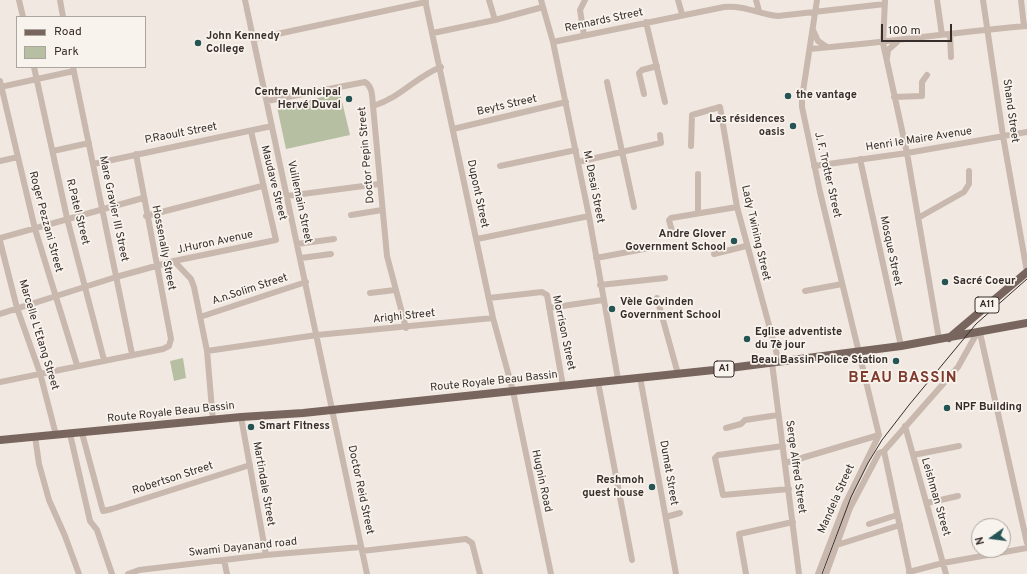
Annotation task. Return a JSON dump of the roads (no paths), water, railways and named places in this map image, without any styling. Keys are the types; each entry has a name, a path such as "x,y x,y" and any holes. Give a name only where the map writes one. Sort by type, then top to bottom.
{"main road":[{"name":"A11","path":"948,338 1027,272"},
{"name":"A1","path":"982,332 1027,323"},
{"name":"Route Royale Beau Bassin","path":"0,440 34,436 82,434 678,374 859,352 982,332"}],"street":[{"path":"19,0 23,16"},
{"path":"60,0 63,16"},
{"name":"Vuillemain Street","path":"245,0 333,409"},
{"path":"489,0 495,20"},
{"name":"M. Desai Street","path":"541,0 553,42 576,150 618,379"},
{"path":"584,35 580,10 585,0"},
{"path":"678,0 682,14"},
{"path":"756,0 759,11"},
{"name":"J. F. Trotter Street","path":"817,0 802,98 802,107 814,166 879,435"},
{"path":"937,0 942,35"},
{"name":"Shand Street","path":"983,0 1003,136 1027,272"},
{"path":"810,49 883,43 988,28 1025,26 1021,0"},
{"path":"254,39 425,1"},
{"name":"Dupont Street","path":"425,1 441,67 493,318 513,391"},
{"path":"885,2 883,43 886,62 907,153 939,339"},
{"name":"Rennards Street","path":"553,42 682,14 734,6 778,16 885,2"},
{"path":"433,33 495,20 543,7"},
{"path":"646,22 665,102"},
{"path":"813,29 818,41 828,47"},
{"path":"950,34 951,57"},
{"path":"886,62 888,50 899,41"},
{"path":"644,94 639,73 642,70 657,66"},
{"path":"373,106 396,97 430,71 441,67"},
{"name":"R.Patel Street","path":"34,68 67,218 87,288 104,360"},
{"path":"0,85 37,79 74,69"},
{"name":"Mare Gravier III Street","path":"74,69 132,354"},
{"path":"894,97 922,96 922,82 927,75"},
{"name":"Doctor Pepin Street","path":"267,101 365,82 371,88 387,256 406,328"},
{"path":"607,82 634,207"},
{"name":"Roger Pezzani Street","path":"0,85 35,229 77,365"},
{"name":"Beyts Street","path":"453,129 566,102"},
{"name":"Lady Twining Street","path":"690,146 692,115 720,107 737,207 775,362"},
{"name":"P.Raoult Street","path":"93,164 272,126"},
{"name":"Maudave Street","path":"251,131 262,186 276,240"},
{"name":"Henri le Maire Avenue","path":"814,166 907,153 1027,132"},
{"path":"578,162 661,143 660,135"},
{"path":"53,151 89,143"},
{"path":"500,166 576,150"},
{"name":"Hossenally Street","path":"132,354 163,349 169,346 170,339 157,266 146,216 136,154"},
{"path":"0,162 18,157"},
{"name":"Mosque Street","path":"860,159 901,346"},
{"path":"918,218 964,192 969,184 969,171"},
{"path":"698,174 698,213"},
{"path":"287,196 379,184"},
{"path":"146,216 262,186"},
{"path":"0,238 35,229 67,218 143,198"},
{"path":"672,231 669,220 671,218 737,207"},
{"path":"351,215 382,210"},
{"path":"477,239 589,216"},
{"path":"297,244 334,238"},
{"name":"J.Huron Avenue","path":"0,314 87,288 116,277 174,261 276,240"},
{"name":"Marcelle L'Etang Street","path":"0,241 17,308 40,373 56,435"},
{"path":"596,258 660,246"},
{"path":"714,254 746,246"},
{"path":"301,258 331,254"},
{"path":"174,261 191,279 207,351 213,421"},
{"path":"600,285 665,278"},
{"name":"A.n.Solim Street","path":"200,317 306,282"},
{"path":"805,291 842,284"},
{"path":"370,294 395,290"},
{"name":"Morrison Street","path":"489,298 542,292 547,295 564,386"},
{"path":"657,298 678,374"},
{"path":"549,308 603,300"},
{"name":"Arighi Street","path":"207,351 317,335 406,328 493,318"},
{"path":"826,574 856,496 879,453 884,451 958,367 982,332"},
{"path":"982,332 1027,543"},
{"path":"0,382 132,354"},
{"name":"Serge Alfred Street","path":"775,362 778,415 789,489 799,574"},
{"name":"Dumat Street","path":"640,377 676,574"},
{"path":"598,382 632,560"},
{"name":"Hugnin Road","path":"513,391 551,574"},
{"name":"Doctor Reid Street","path":"333,409 367,574"},
{"path":"726,428 741,424 745,420 778,415"},
{"name":"Martindale Street","path":"240,417 266,555"},
{"name":"Leishman Street","path":"905,426 946,574"},
{"path":"70,434 90,521 97,530 112,574"},
{"name":"Robertson Street","path":"82,434 103,511 250,465"},
{"path":"785,463 879,435"},
{"name":"Mandela Street","path":"818,574 845,504 879,435"},
{"path":"34,436 39,464 49,500 65,536 79,574"},
{"path":"783,446 718,454 715,458 723,495 789,489"},
{"path":"913,455 959,446"},
{"path":"884,451 910,573 943,563 1027,548"},
{"path":"927,503 958,496"},
{"path":"666,517 680,514"},
{"path":"869,524 897,515"},
{"path":"746,574 739,534 793,522"},
{"path":"840,544 900,525"},
{"name":"Swami Dayanand road","path":"128,574 139,570 266,555 362,549 466,539 472,543 480,574"},
{"path":"224,560 227,574"}],"tram line":[{"path":"822,574 851,497 868,463 882,440 976,324 1027,279"}],"place":[{"name":"John Kennedy College","path":"198,43"},
{"name":"the vantage","path":"788,96"},
{"name":"Centre Municipal Hervé Duval","path":"349,99"},
{"name":"Les résidences oasis","path":"793,126"},
{"name":"Andre Glover Government School","path":"734,241"},
{"name":"Sacré Coeur","path":"945,282"},
{"name":"Vèle Govinden Government School","path":"612,309"},
{"name":"Eglise adventiste du 7è jour","path":"747,339"},
{"name":"Beau Bassin Police Station","path":"896,361"},
{"name":"NPF Building","path":"947,408"},
{"name":"Smart Fitness","path":"251,427"},
{"name":"Reshmoh guest house","path":"652,487"}],"district":[{"name":"BEAU BASSIN","path":"903,379"}]}
